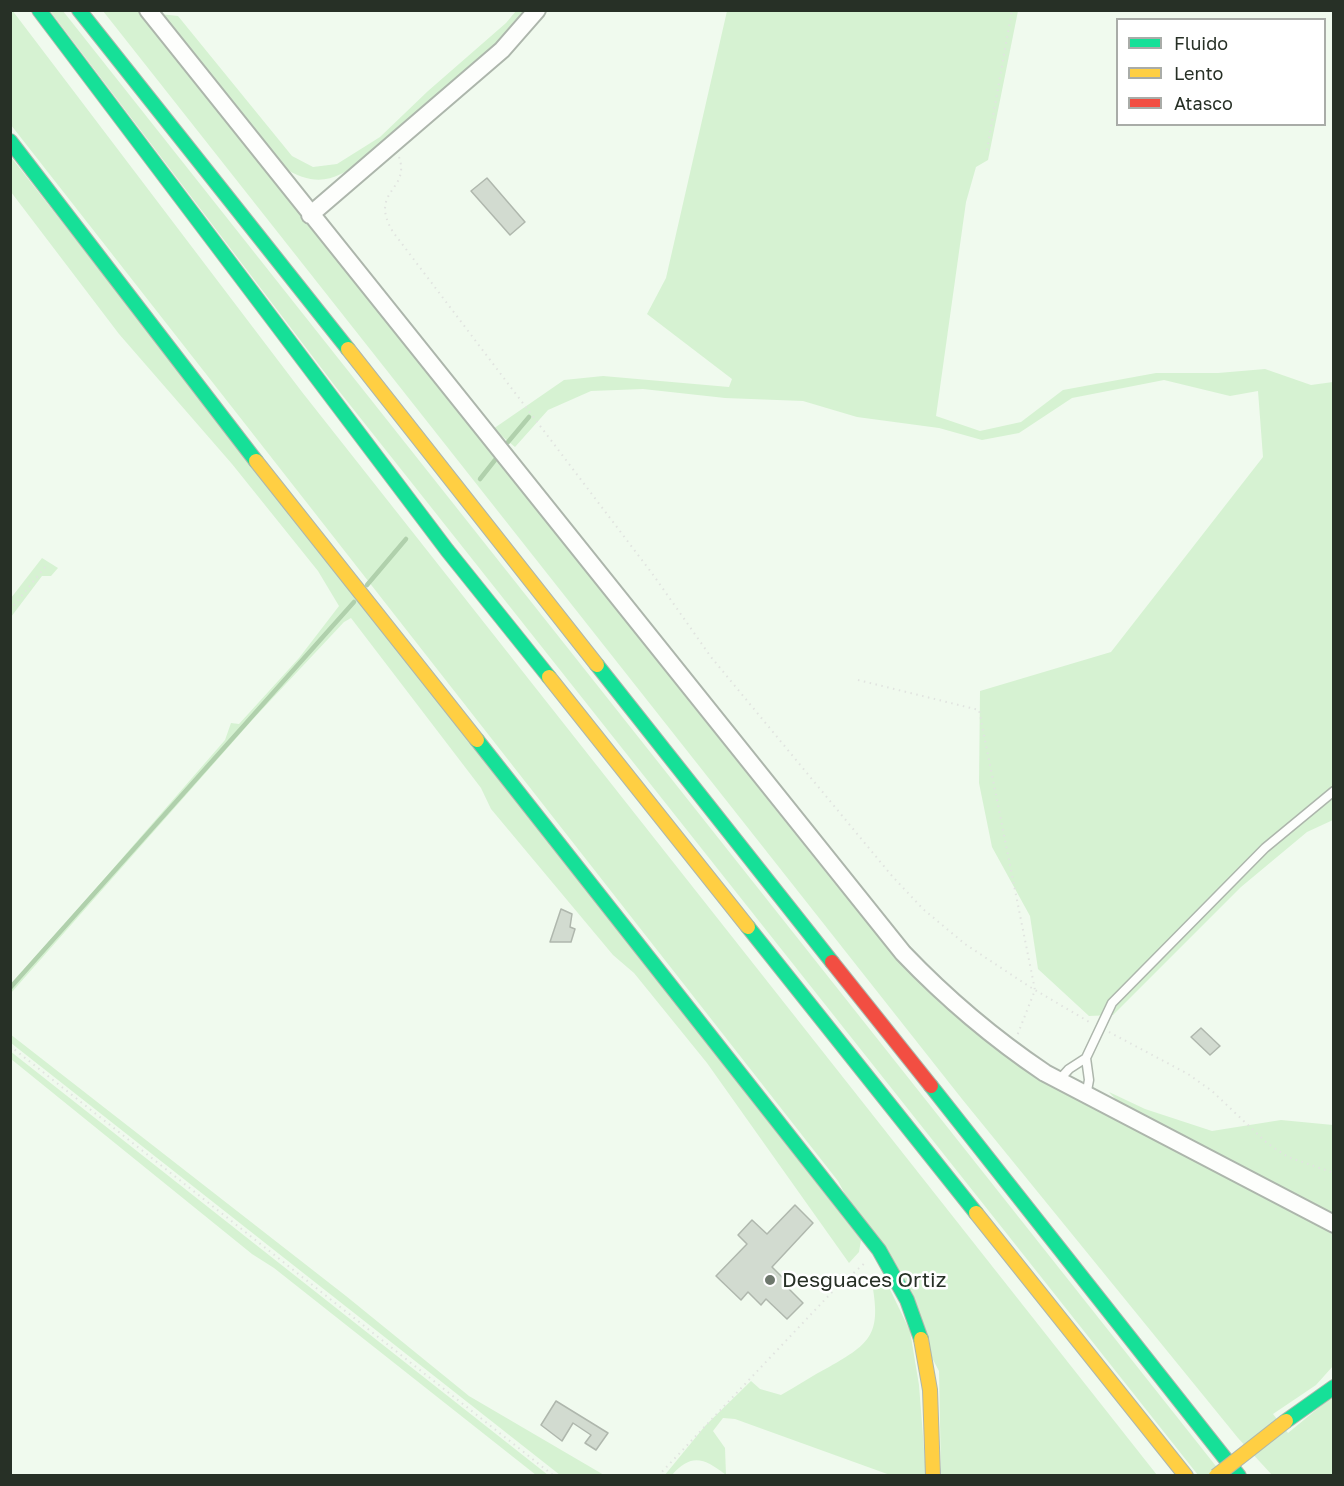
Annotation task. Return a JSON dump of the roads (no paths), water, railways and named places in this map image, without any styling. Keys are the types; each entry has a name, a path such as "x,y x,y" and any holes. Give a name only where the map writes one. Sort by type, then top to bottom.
{"main road":[{"path":"39,10 447,550 1182,1472"},
{"path":"79,10 1239,1476"},
{"path":"10,141 210,402 879,1250 911,1308 925,1354 932,1402 933,1476"},
{"path":"1143,1354 1251,1468"},
{"path":"1316,1398 1334,1377"},
{"path":"1216,1476 1316,1398 1334,1387"}],"street":[{"path":"148,10 903,953 939,990 1011,1050 1086,1096 1334,1224"},
{"path":"310,215 502,50 537,10"}],"lane":[{"path":"1086,1096 1089,1080 1086,1058 1112,1004 1265,848 1334,791"},
{"path":"1059,1080 1069,1069 1086,1058"}],"waterway":[{"path":"508,442 529,417"},
{"path":"480,479 495,460"},
{"path":"367,585 406,539"},
{"path":"10,988 354,602"}],"place":[{"name":"Desguaces Ortiz","path":"770,1280"}]}
